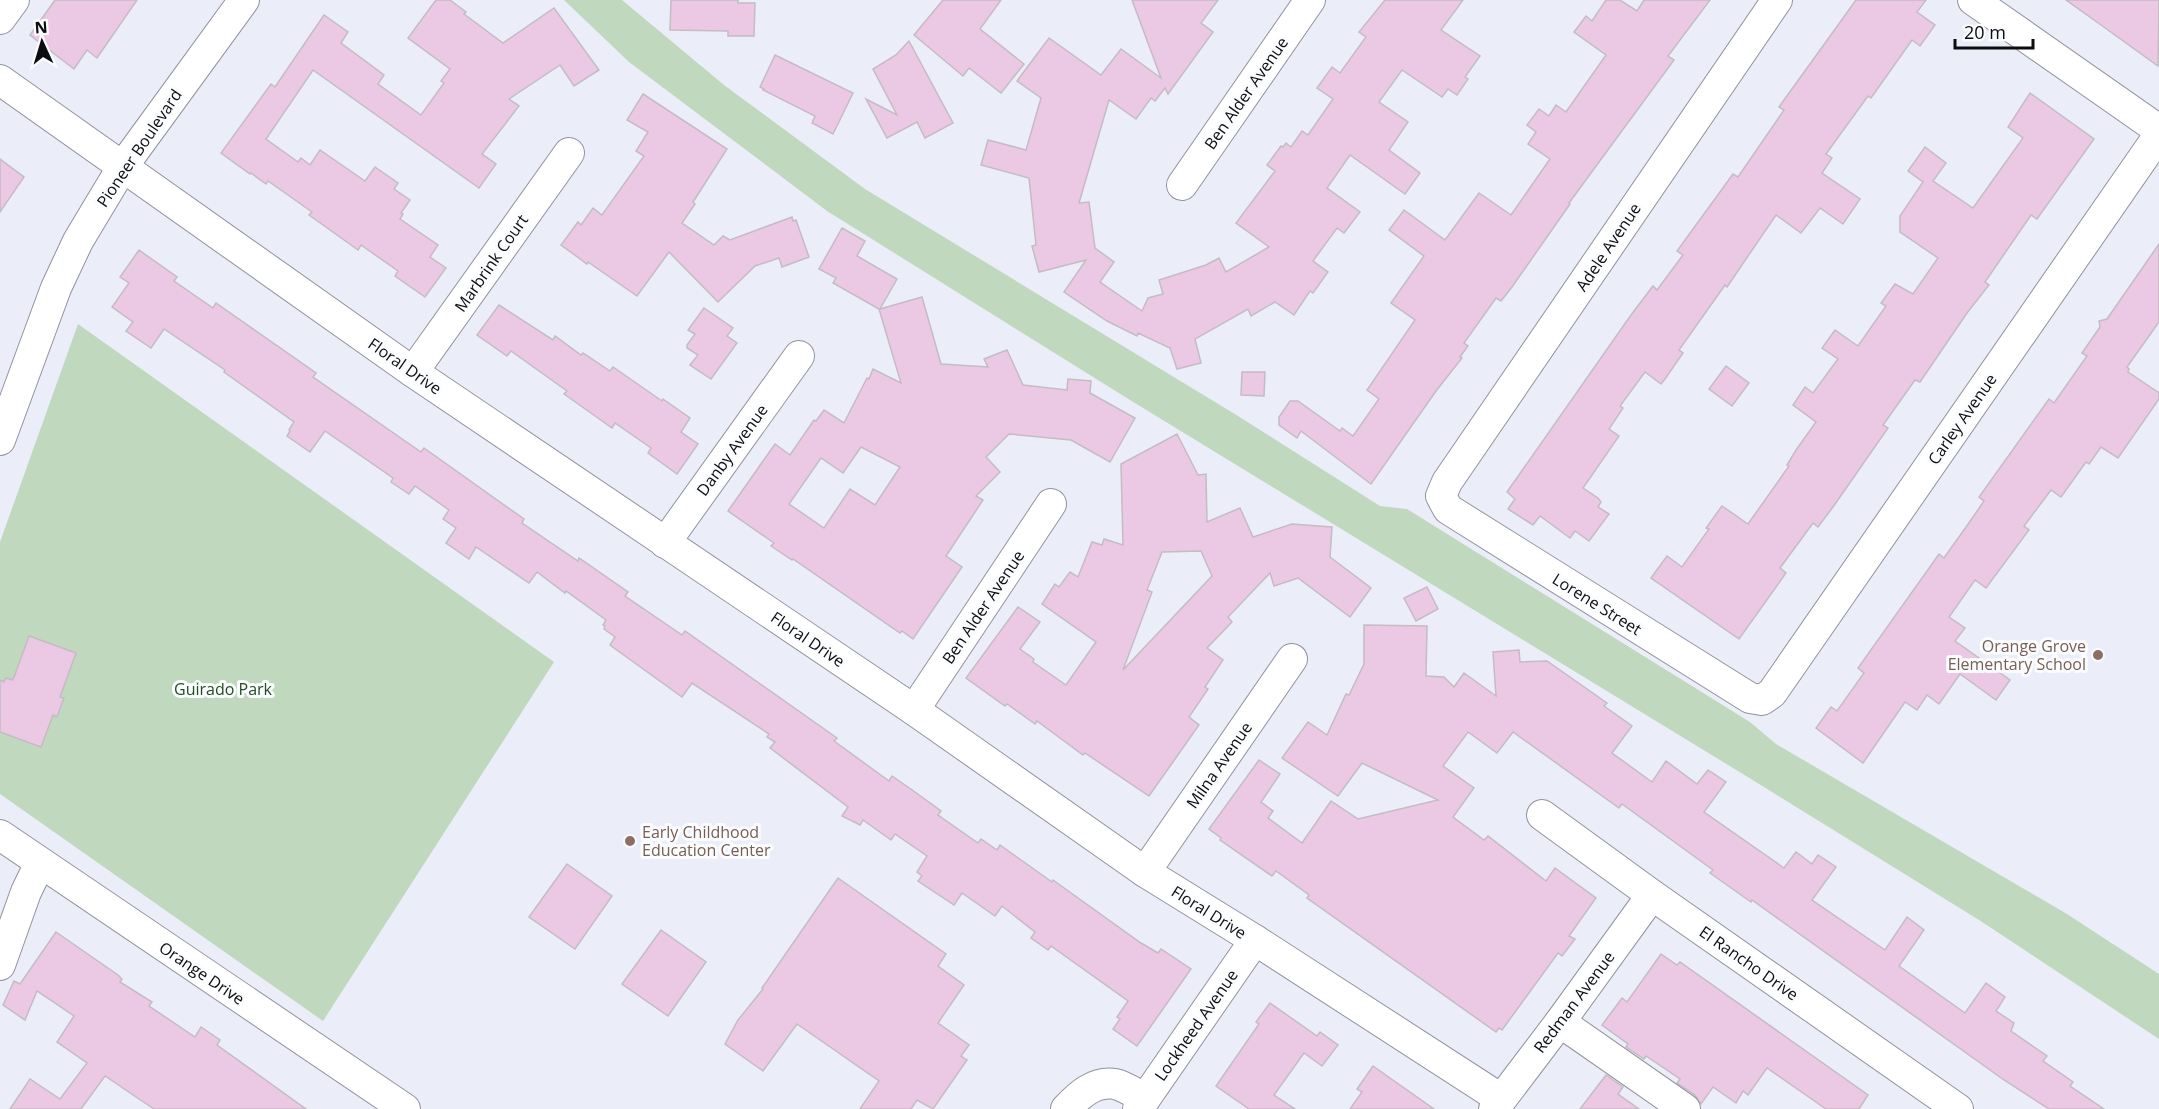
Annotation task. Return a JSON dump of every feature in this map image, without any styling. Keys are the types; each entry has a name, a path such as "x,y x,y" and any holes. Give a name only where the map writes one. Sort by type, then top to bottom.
{"street":[{"path":"0,19 14,0"},
{"name":"Pioneer Boulevard","path":"0,440 56,288 78,241 123,166 244,0"},
{"name":"Ben Alder Avenue","path":"1182,185 1310,0"},
{"name":"Adele Avenue","path":"1441,496 1447,482 1777,0"},
{"path":"1973,0 2159,130"},
{"name":"Floral Drive","path":"0,80 413,372 914,710 1145,872 1255,940 1497,1104"},
{"name":"Carley Avenue","path":"1762,700 1772,693 2159,135"},
{"name":"Marbrink Court","path":"413,372 569,153"},
{"name":"Danby Avenue","path":"665,543 799,356"},
{"name":"Lorene Street","path":"1441,496 1448,509 1537,567 1750,698 1762,700"},
{"name":"Ben Alder Avenue","path":"914,710 1051,504"},
{"name":"Milna Avenue","path":"1145,872 1292,659"},
{"name":"El Rancho Drive","path":"1542,815 1652,895 1958,1109"},
{"name":"Orange Drive","path":"0,835 405,1109"},
{"path":"0,965 40,863"},
{"name":"Redman Avenue","path":"1497,1104 1652,895"},
{"name":"Lockheed Avenue","path":"1141,1104 1255,940"},
{"path":"1560,1022 1685,1109"},
{"path":"1066,1109 1080,1094 1096,1086 1116,1084 1141,1104"}],"green space":[{"path":"564,0 622,0 724,85 865,189 1238,416 1380,506 1407,509 1750,722 1776,744 2067,914 2159,974 2159,1039 1979,920 1130,400 827,211 629,62"},
{"name":"Guirado Park","path":"78,324 554,662 323,1021 0,794 0,542"}],"building":[{"path":"55,0 137,0 97,58 87,50 74,69 30,35"},
{"path":"436,0 450,0 466,12 464,14 503,43 554,8 599,70 574,86 560,65 509,99 519,106 482,154 496,164 479,188 313,70 266,139 298,162 301,158 310,165 320,150 365,181 375,167 398,183 394,189 410,200 401,213 403,214 400,219 438,245 430,257 446,268 425,297 395,276 398,271 361,245 358,250 309,215 312,212 268,181 266,184 221,153 271,84 275,87 324,15 348,32 341,43 384,75 378,84 421,115 444,83 441,81 450,69 408,38"},
{"path":"671,0 738,0 738,3 755,3 754,36 728,36 728,31 670,30"},
{"path":"943,0 1001,0 980,29 1024,64 1001,93 969,68 963,76 914,35"},
{"path":"1132,0 1218,0 1201,23 1213,32 1168,94 1165,88 1155,101 1151,98 1136,119 1109,100 1079,203 1089,202 1095,248 1114,262 1100,282 1142,311 1148,298 1163,294 1159,280 1206,265 1219,258 1226,272 1269,247 1236,223 1275,171 1267,165 1281,146 1283,147 1286,143 1291,147 1302,131 1308,135 1333,99 1317,88 1332,67 1340,73 1366,37 1359,32 1385,0 1463,0 1441,30 1480,56 1465,77 1468,79 1457,95 1448,89 1442,97 1402,70 1379,102 1408,122 1389,150 1420,173 1405,194 1350,155 1327,188 1360,212 1344,233 1337,228 1313,261 1328,272 1313,293 1310,291 1294,315 1275,302 1251,316 1248,309 1195,339 1201,363 1177,369 1170,348 1138,333 1137,336 1107,321 1064,292 1086,260 1039,272 1032,246 1036,245 1029,178 981,165 988,140 1026,150 1041,98 1017,81 1049,38 1101,75 1121,49 1161,78"},
{"path":"1606,0 1620,0 1637,11 1644,0 1710,0 1668,56 1674,60 1569,203 1512,287 1501,301 1496,298 1464,343 1468,346 1460,357 1462,358 1371,484 1301,431 1297,438 1279,425 1279,417 1290,401 1298,401 1340,431 1342,428 1353,436 1379,399 1367,390 1415,320 1391,303 1424,256 1389,230 1404,210 1445,240 1479,193 1511,215 1550,159 1528,144 1536,132 1527,125 1539,109 1549,116 1556,105 1566,112 1606,55 1574,32 1586,16 1592,21"},
{"path":"1856,0 1926,0 1917,12 1935,25 1920,46 1912,40 1871,98 1868,96 1826,154 1832,158 1822,173 1860,199 1843,224 1820,208 1801,233 1776,215 1727,287 1725,285 1679,350 1683,353 1661,384 1645,372 1620,406 1623,408 1609,429 1619,436 1583,488 1598,498 1601,502 1598,507 1609,514 1589,541 1575,531 1570,538 1540,516 1533,525 1508,509 1515,499 1507,492 1631,315 1653,286 1657,290 1683,255 1677,251 1733,174 1738,177 1784,110 1779,107"},
{"path":"2066,0 2159,0 2158,66 2101,25"},
{"path":"909,41 953,123 925,138 917,122 887,138 866,99 897,115 873,69 896,55"},
{"path":"775,55 853,93 833,134 812,123 815,116 760,87"},
{"path":"2030,93 2094,139 2037,219 2031,215 1985,282 1989,285 1920,382 1915,380 1883,425 1888,428 1833,507 1818,527 1813,523 1780,568 1786,573 1739,639 1651,578 1667,556 1682,567 1722,506 1748,524 1789,466 1787,465 1796,450 1816,422 1793,405 1805,387 1813,393 1838,359 1822,348 1835,330 1858,346 1886,306 1881,303 1895,284 1913,294 1938,258 1900,232 1900,216 1923,182 1908,171 1925,147 1946,163 1933,181 1973,208 2023,138 2008,127"},
{"path":"643,94 727,149 682,223 714,245 723,236 730,240 792,217 793,221 796,220 809,257 782,267 779,258 755,266 718,302 669,252 637,296 561,245 578,222 581,225 593,208 602,215 644,156 636,151 648,132 627,120"},
{"path":"0,159 24,177 0,212"},
{"path":"842,228 865,241 857,256 897,279 880,309 922,297 941,364 988,367 984,359 1007,350 1023,385 1067,390 1068,379 1091,381 1090,393 1135,418 1110,462 1071,440 1009,434 986,457 1000,472 976,496 983,500 946,556 962,567 913,639 902,631 900,633 771,546 774,543 728,511 775,444 790,455 814,420 816,421 824,410 844,423 873,369 901,383 879,309 833,283 836,278 819,269","holes":["861,447 900,467 875,505 850,489 824,528 789,504 821,458 843,473"]},
{"path":"2159,244 2159,322 2127,367 2128,372 2159,393 2159,399 2118,458 2101,447 2089,464 2086,462 2061,497 2051,490 2024,526 2029,530 1986,588 1975,580 1949,617 1965,628 1955,641 2010,680 1996,700 1960,674 1939,704 1927,695 1917,710 1905,702 1863,763 1816,728 1831,707 1837,711 1864,673 1858,668 1939,554 1944,558 1971,520 1984,501 1979,497 2049,399 2054,403 2087,356 2082,353 2100,327 2099,321 2107,319"},
{"path":"139,250 177,277 174,281 213,308 216,303 316,373 313,377 421,452 424,448 524,519 522,523 628,592 625,596 682,635 685,631 837,738 834,741 889,781 892,776 915,792 941,811 938,815 978,843 981,839 997,850 1000,845 1141,943 1158,953 1161,949 1191,969 1137,1046 1113,1029 1120,1019 1117,1017 1128,1001 1051,946 1048,950 1031,938 1035,932 1002,906 995,916 962,893 954,905 918,881 922,876 917,872 927,856 895,834 891,840 863,820 860,825 842,816 848,807 770,748 775,742 767,737 769,734 692,683 682,697 610,645 615,637 604,629 603,625 606,620 537,572 529,583 476,547 469,559 446,543 456,528 443,519 449,510 415,486 409,494 391,482 393,478 325,431 310,452 287,436 294,422 224,372 225,370 164,329 151,348 126,331 133,322 112,307 129,283 120,277"},
{"path":"499,305 553,340 555,336 581,355 583,353 610,371 613,367 690,418 681,432 698,444 677,474 648,453 651,448 615,423 612,428 564,394 567,391 511,351 507,356 477,335"},
{"path":"704,308 733,328 727,336 737,343 711,379 690,365 698,355 687,348 695,334 688,330"},
{"path":"1726,366 1749,383 1732,406 1709,389"},
{"path":"1242,372 1265,372 1264,396 1241,395"},
{"path":"1177,434 1198,475 1206,474 1207,522 1240,508 1253,537 1292,524 1332,527 1330,557 1371,588 1350,617 1298,578 1274,586 1270,573 1228,617 1232,622 1207,648 1223,660 1205,687 1208,689 1189,717 1199,725 1149,796 1085,753 1083,755 1037,721 1035,724 1007,704 1005,706 966,678 1018,607 1040,622 1020,649 1034,659 1033,662 1066,685 1096,642 1042,604 1055,584 1059,587 1070,572 1078,577 1092,542 1102,545 1104,539 1123,545 1121,464","holes":["1201,551 1212,576 1123,670 1152,592 1147,590 1162,552"]},
{"path":"1427,587 1438,609 1416,621 1404,598"},
{"path":"1364,625 1427,626 1426,676 1444,677 1454,687 1464,673 1496,696 1493,652 1519,650 1520,662 1547,661 1607,703 1604,706 1632,726 1612,753 1652,782 1666,761 1697,784 1708,770 1726,782 1704,812 1784,868 1796,852 1812,864 1818,855 1836,867 1812,900 1885,950 1907,917 1924,930 1899,966 1965,1013 1986,983 2005,997 1996,1011 2014,1023 2011,1031 2047,1056 2043,1061 2073,1082 2070,1086 2104,1109 2049,1109 2004,1080 1752,900 1751,902 1710,873 1713,870 1622,804 1619,808 1513,732 1497,753 1468,732 1443,766 1474,788 1453,817 1484,840 1488,836 1546,881 1555,868 1596,898 1569,936 1575,939 1562,956 1558,953 1502,1030 1499,1028 1496,1032 1307,898 1309,895 1276,871 1272,876 1220,840 1221,838 1209,829 1259,760 1280,774 1261,802 1273,811 1268,818 1302,843 1331,801 1358,819 1438,800 1362,763 1338,796 1282,758 1308,722 1327,735 1346,694 1349,695 1364,664"},
{"path":"29,636 76,653 60,697 64,698 57,717 53,715 41,747 0,732 0,680 4,682 6,678 13,680"},
{"path":"567,864 612,896 575,949 529,917"},
{"path":"838,878 946,954 938,966 964,985 938,1023 969,1045 961,1056 967,1060 933,1109 917,1100 911,1109 860,1109 879,1081 797,1024 763,1071 725,1044 738,1020 763,989"},
{"path":"661,930 706,962 668,1016 622,984"},
{"path":"56,932 118,975 122,979 120,982 152,1002 149,1006 195,1037 201,1027 220,1040 217,1045 306,1109 154,1109 105,1076 81,1109 10,1109 30,1079 60,1099 87,1063 57,1042 74,1016 37,991 25,1020 3,1005 14,981 20,984"},
{"path":"1661,954 1677,965 1680,962 1868,1095 1859,1109 1826,1109 1767,1068 1748,1095 1743,1091 1736,1103 1713,1087 1701,1104 1695,1095 1677,1083 1680,1079 1646,1056 1644,1059 1626,1047 1628,1044 1602,1025 1622,998 1627,1002"},
{"path":"1270,1003 1317,1036 1320,1032 1338,1045 1322,1066 1304,1053 1274,1095 1295,1109 1249,1109 1216,1086 1259,1024 1256,1022"},
{"path":"1373,1066 1434,1109 1350,1109 1362,1092 1357,1089"},
{"path":"1606,1075 1623,1087 1618,1094 1639,1109 1580,1109"}],"place":[{"name":"Orange Grove Elementary School","path":"2098,655"},
{"name":"Early Childhood Education Center","path":"630,841"}]}
